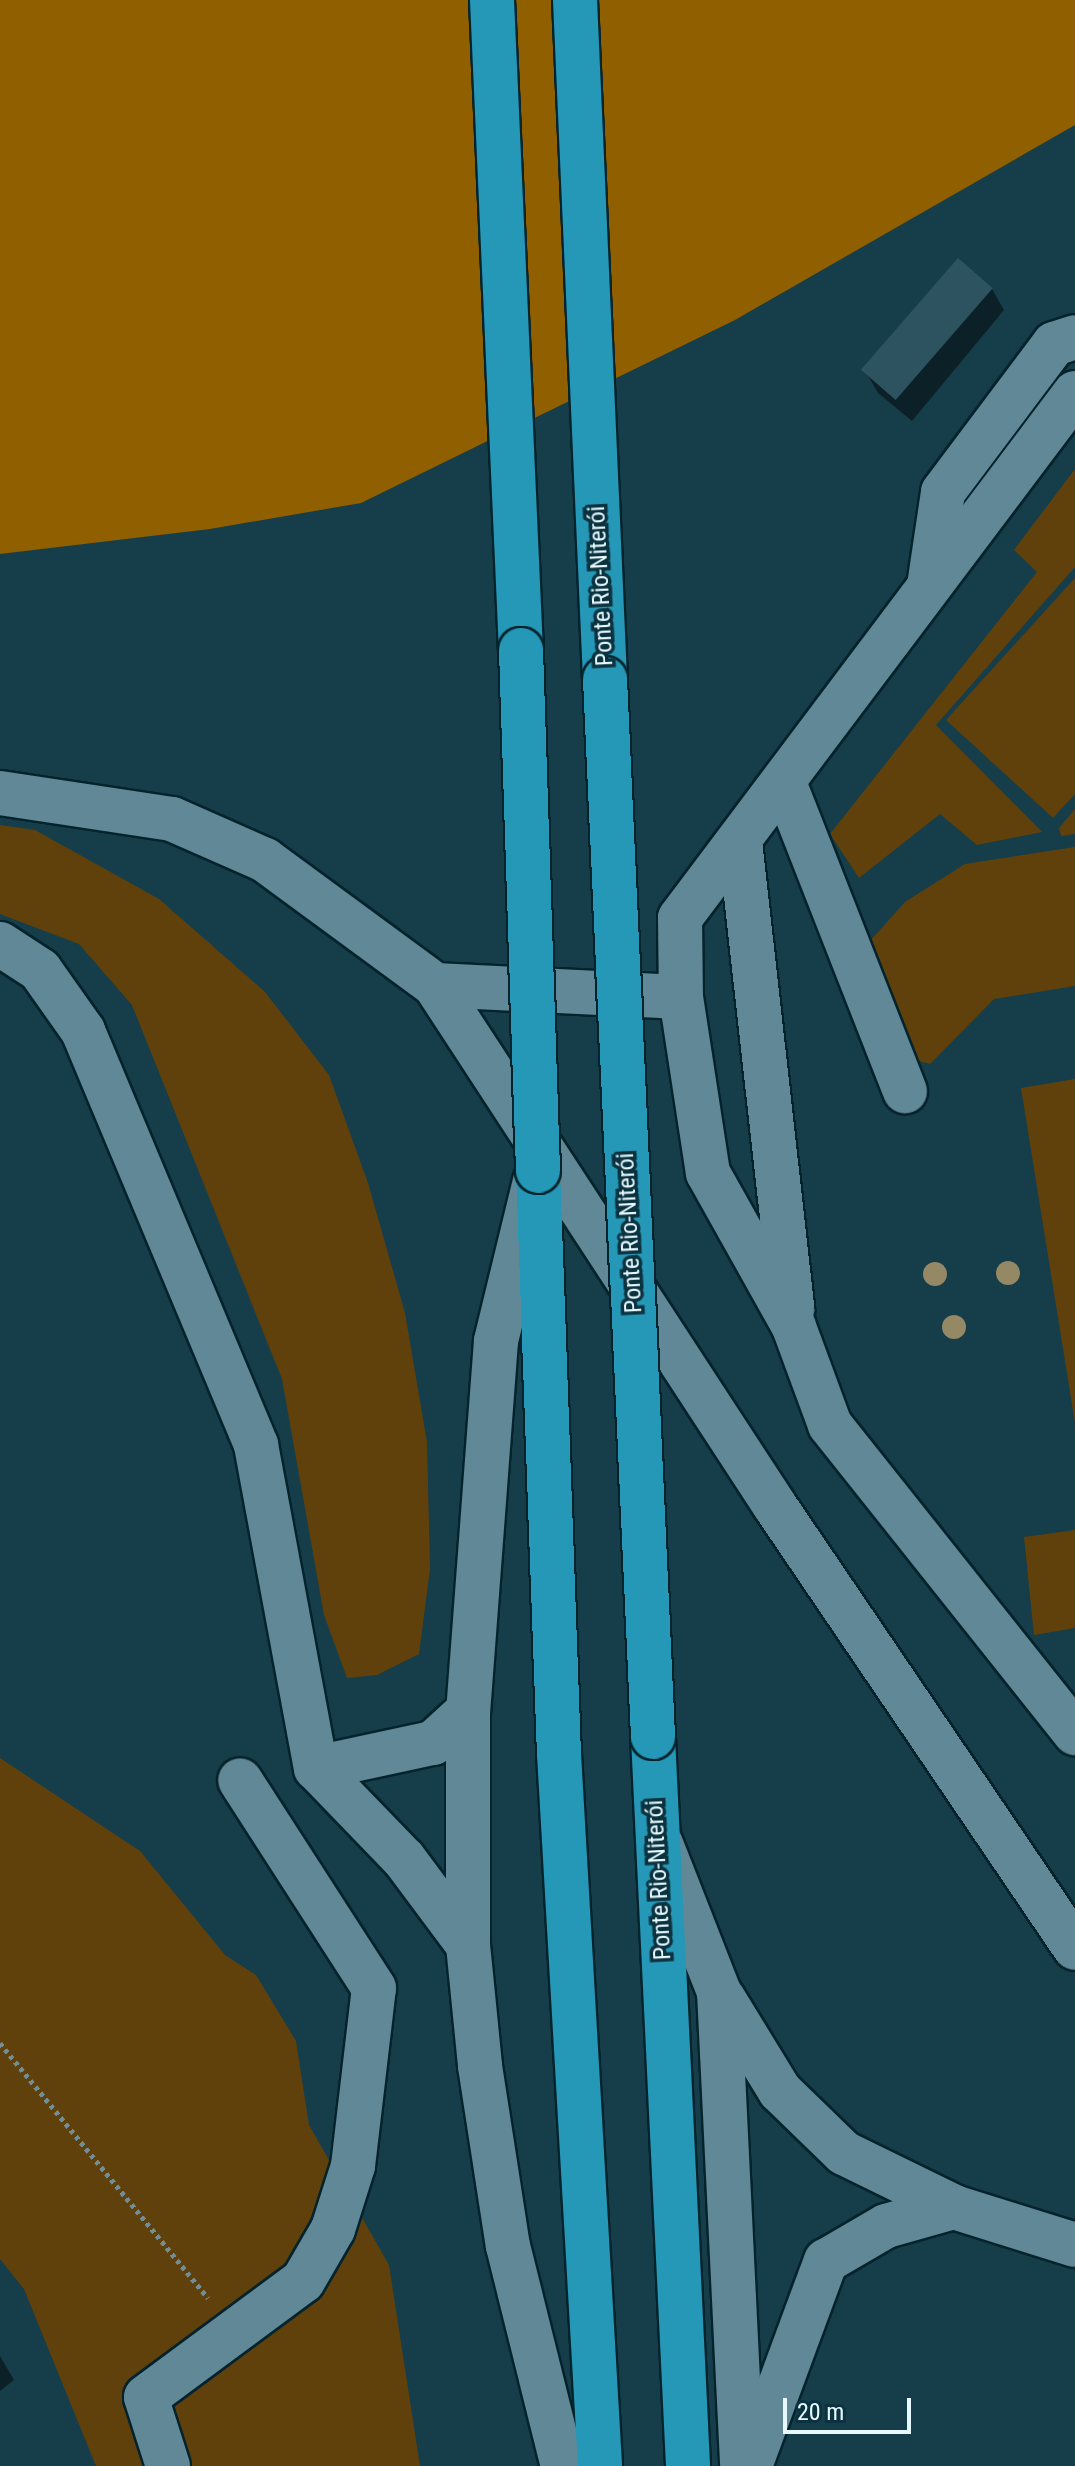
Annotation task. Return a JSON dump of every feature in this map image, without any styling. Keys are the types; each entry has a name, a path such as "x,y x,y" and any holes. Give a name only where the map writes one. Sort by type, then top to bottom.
{"highway":[{"path":"492,0 559,1754 600,2466"},
{"name":"Ponte Rio-Niterói","path":"575,0 688,2466"}],"lane":[{"path":"927,593 943,492 1054,344 1075,337"},
{"path":"1075,393 785,785 680,918 681,997 708,1173 794,1327 830,1425 1075,1733"},
{"path":"785,785 905,1091"},
{"path":"0,793 172,819 265,860 435,985 775,1506 1075,1948"},
{"path":"740,842 794,1327"},
{"path":"0,944 40,970 83,1031 256,1445 316,1768 404,1859 468,1945"},
{"path":"435,985 681,997"},
{"path":"538,1171 496,1341 468,1711 468,1945 480,2066 508,2246 563,2466"},
{"path":"316,1768 433,1743 468,1711"},
{"path":"168,2466 146,2397 303,2281 333,2229 353,2166 374,1988 240,1780"},
{"path":"657,1834 719,1992 780,2091 844,2153 954,2207 1075,2245"},
{"path":"719,1992 742,2466"},
{"path":"750,2466 826,2261 886,2226 954,2207"}],"path":[{"path":"0,2043 234,2330"}],"shaded area":[{"path":"0,0 1075,0 1075,125 735,320 361,503 210,529 0,554"},
{"path":"1075,469 1075,567 936,725 1042,832 977,845 940,814 859,878 830,834 1037,572 1014,550"},
{"path":"1075,578 1075,794 1053,818 946,720"},
{"path":"1075,809 1075,834 1061,836 1059,828"},
{"path":"0,825 35,830 159,899 265,992 329,1075 368,1183 405,1313 427,1442 430,1569 419,1654 377,1675 347,1678 324,1615 282,1379 132,1005 79,944 0,914"},
{"path":"1075,847 1075,986 994,999 930,1064 916,1060 870,941 905,902 965,864"},
{"path":"1075,1079 1075,1423 1021,1088"},
{"path":"1075,1530 1075,1628 1034,1635 1024,1537"},
{"path":"0,1758 140,1851 225,1955 256,1975 296,2041 309,2125 389,2265 420,2466 96,2466 24,2289 0,2259"}],"building":[{"path":"958,258 993,288 896,400 861,370"}]}
